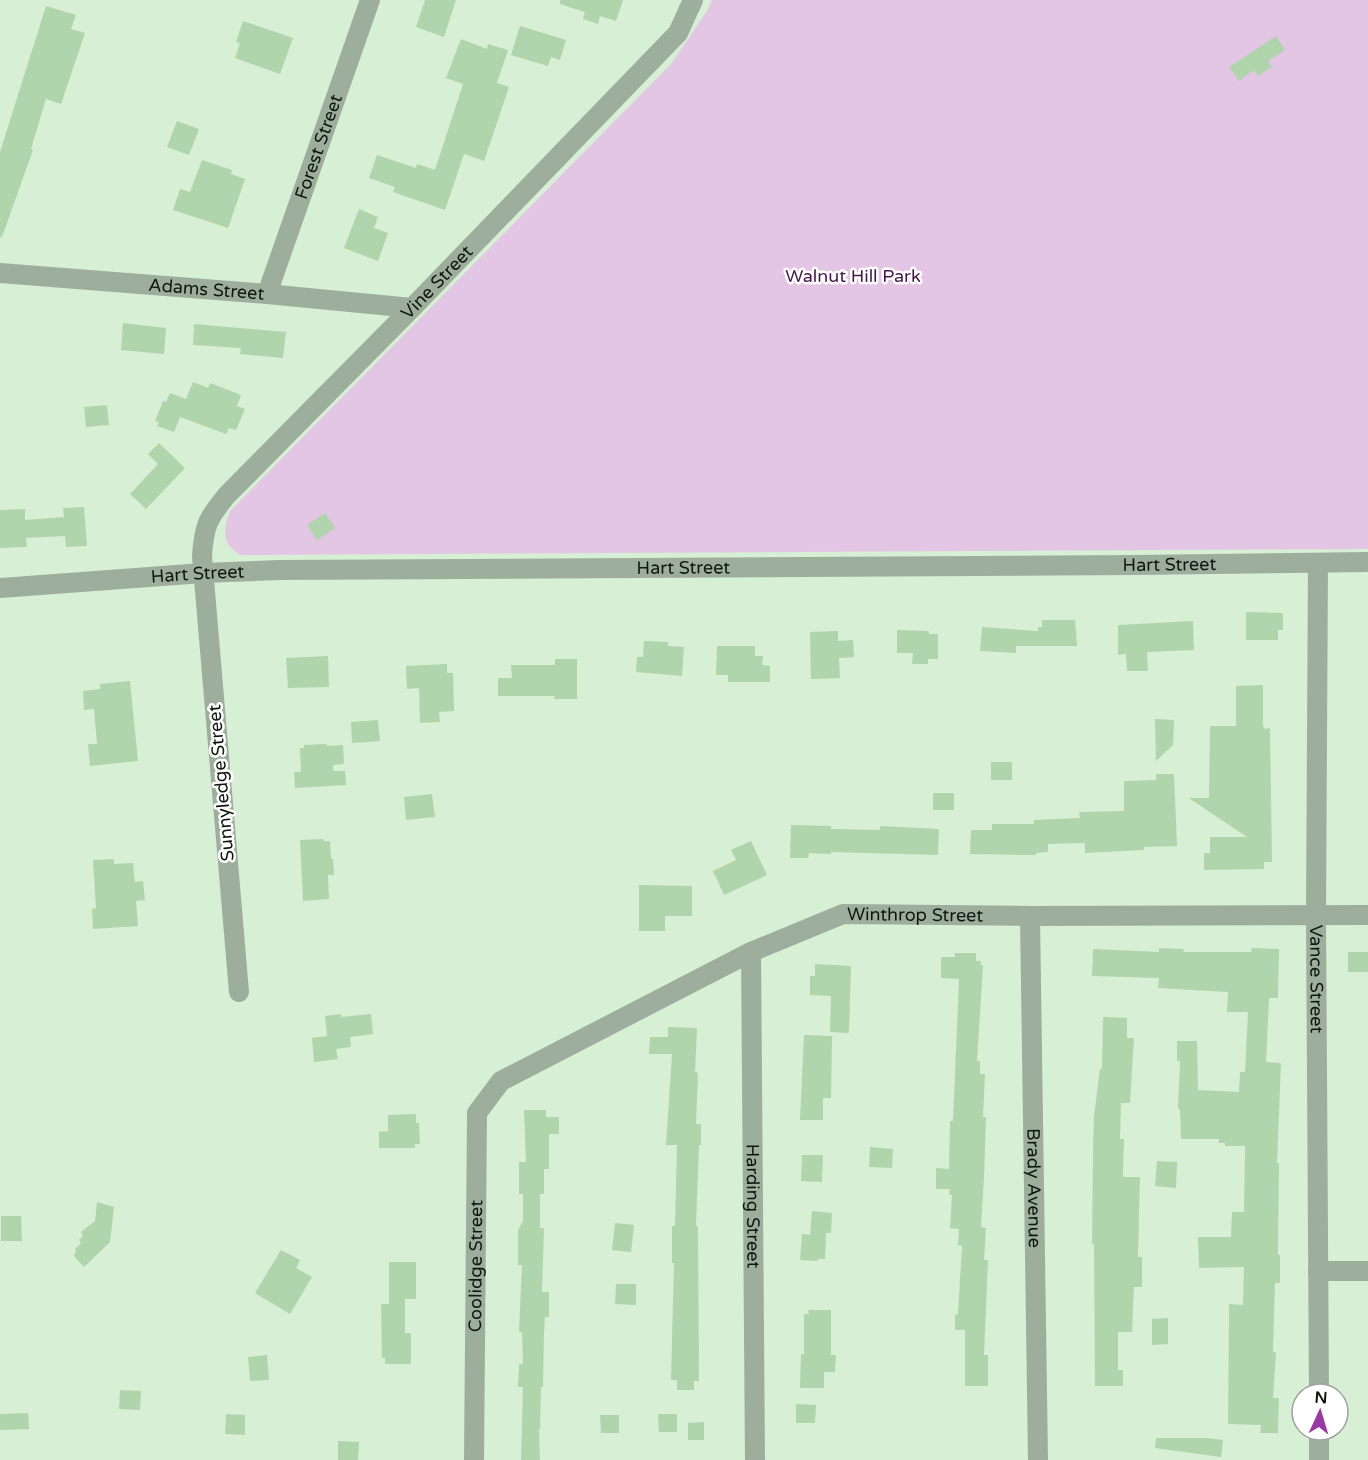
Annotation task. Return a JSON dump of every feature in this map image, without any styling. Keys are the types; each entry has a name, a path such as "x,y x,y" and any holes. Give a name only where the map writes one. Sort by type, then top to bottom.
{"street":[{"name":"Forest Street","path":"267,294 370,0"},
{"name":"Vine Street","path":"203,573 204,534 210,516 227,495 678,33 693,0"},
{"name":"Adams Street","path":"0,273 412,308"},
{"name":"Hart Street","path":"0,588 203,573 279,570 1368,562"},
{"name":"Vance Street","path":"1318,563 1316,915 1319,1382"},
{"name":"Sunnyledge Street","path":"203,573 239,992"},
{"name":"Winthrop Street","path":"501,1081 752,952 843,914 1368,915"},
{"name":"Brady Avenue","path":"1030,916 1038,1460"},
{"name":"Harding Street","path":"752,952 755,1460"},
{"name":"Coolidge Street","path":"474,1460 477,1113 501,1081"},
{"path":"1318,1271 1368,1271"},
{"path":"1319,1442 1319,1460"}],"green space":[{"name":"Walnut Hill Park","path":"712,0 1368,0 1368,549 241,555 234,551 225,536 230,511 671,64"}],"building":[{"path":"425,0 456,0 444,37 416,27"},
{"path":"560,0 623,0 616,21 600,16 598,24 583,19 585,12 560,4"},
{"path":"46,6 76,15 71,29 85,33 61,104 46,99 31,149 33,150 2,237 0,237 0,152"},
{"path":"243,21 293,38 280,74 235,58 240,43 236,42"},
{"path":"520,26 566,40 560,60 551,57 548,66 511,55"},
{"path":"1276,36 1285,50 1268,61 1272,67 1258,76 1254,70 1239,81 1229,67"},
{"path":"461,39 487,49 488,44 508,50 497,83 509,87 484,161 464,154 445,210 393,192 395,187 369,178 377,155 416,168 417,164 435,170 463,84 446,78"},
{"path":"177,121 199,129 189,155 167,147"},
{"path":"202,160 232,170 231,174 245,179 228,228 173,210 180,189 190,192"},
{"path":"359,209 378,217 374,228 388,233 378,261 344,248"},
{"path":"123,323 166,328 164,354 121,350"},
{"path":"194,324 286,332 283,358 240,354 241,348 193,345"},
{"path":"193,382 208,388 210,383 241,395 237,406 245,409 236,430 229,428 226,434 180,417 174,432 157,426 159,422 155,421 163,401 166,402 170,393 186,399"},
{"path":"107,405 109,425 86,427 84,407"},
{"path":"159,443 185,468 146,509 130,494 158,464 148,454"},
{"path":"84,507 87,546 66,547 65,536 26,538 27,547 0,548 0,510 25,509 25,520 64,517 63,508"},
{"path":"325,513 335,528 317,540 307,525"},
{"path":"1246,612 1283,613 1283,630 1278,630 1278,640 1246,640"},
{"path":"1042,620 1075,620 1077,646 1016,646 1016,653 980,651 982,627 1038,631 1038,627 1042,627"},
{"path":"1193,621 1194,650 1147,652 1148,671 1127,671 1126,654 1118,655 1118,625"},
{"path":"897,630 929,631 929,634 938,634 938,659 928,659 928,664 912,664 913,653 897,653"},
{"path":"838,631 838,641 853,640 854,657 839,658 840,678 811,679 810,632"},
{"path":"644,641 668,642 668,646 684,647 682,676 636,672 637,657 643,657"},
{"path":"717,646 755,646 755,656 763,656 762,665 770,666 770,682 728,682 728,675 716,675"},
{"path":"328,656 329,687 288,688 286,658"},
{"path":"555,659 577,659 577,699 554,699 555,696 498,696 498,678 512,678 511,665 555,665"},
{"path":"447,664 447,673 453,673 454,711 439,712 440,722 420,723 419,688 407,689 406,666"},
{"path":"130,681 138,761 90,766 88,744 97,744 94,709 84,710 83,691 100,689 100,684"},
{"path":"1263,685 1263,726 1265,729 1270,728 1272,862 1264,862 1264,869 1204,870 1204,853 1210,853 1210,837 1247,837 1189,798 1209,798 1210,726 1236,726 1236,686"},
{"path":"1155,719 1174,720 1173,745 1156,761"},
{"path":"378,720 380,741 352,743 351,722"},
{"path":"326,744 327,746 343,745 344,764 333,765 333,771 345,771 346,785 295,788 294,772 301,772 300,748 304,748 304,745"},
{"path":"991,762 1012,762 1012,780 991,780"},
{"path":"1156,774 1174,774 1177,846 1085,853 1085,843 1048,844 1048,852 1036,853 1036,855 970,854 971,830 992,830 992,824 1034,824 1034,820 1080,818 1079,812 1124,811 1124,781 1156,780"},
{"path":"933,793 954,793 954,810 933,810"},
{"path":"432,794 435,817 406,820 404,797"},
{"path":"791,825 831,826 831,829 880,830 880,826 939,829 938,855 831,852 831,854 809,853 808,858 790,858"},
{"path":"300,840 330,841 331,858 333,859 334,875 328,875 329,899 303,901"},
{"path":"751,841 767,875 724,895 713,871 736,860 731,850"},
{"path":"114,859 114,864 133,863 135,882 143,881 145,900 136,901 138,926 93,929 92,909 96,908 93,860"},
{"path":"639,885 692,886 692,916 665,916 665,931 639,931"},
{"path":"1159,948 1184,949 1183,952 1251,952 1252,948 1279,949 1278,998 1269,998 1266,1062 1281,1063 1277,1163 1279,1163 1280,1283 1275,1283 1273,1352 1276,1352 1273,1398 1279,1398 1278,1433 1260,1433 1261,1425 1228,1424 1229,1304 1243,1305 1244,1267 1199,1268 1198,1237 1231,1237 1232,1212 1244,1212 1245,1146 1225,1146 1225,1143 1219,1143 1219,1139 1181,1139 1180,1109 1178,1109 1180,1061 1177,1061 1177,1041 1197,1041 1198,1090 1239,1092 1240,1072 1245,1072 1248,1012 1227,1012 1228,992 1158,988 1159,978 1092,976 1093,949 1159,952"},
{"path":"1348,952 1368,952 1368,972 1348,972"},
{"path":"955,953 976,953 976,961 981,961 983,965 977,1061 980,1061 980,1074 985,1074 983,1117 986,1117 981,1227 986,1228 984,1260 988,1260 984,1355 988,1355 988,1386 965,1386 965,1330 955,1330 962,1246 958,1245 959,1229 950,1228 952,1195 949,1195 950,1189 936,1189 936,1168 949,1169 959,979 941,978 941,957 955,957"},
{"path":"815,964 851,966 849,1033 830,1032 831,996 810,995 810,976 815,976"},
{"path":"341,1014 341,1017 371,1014 373,1034 350,1037 351,1047 336,1049 338,1059 314,1062 312,1038 327,1036 325,1016"},
{"path":"1103,1017 1127,1018 1127,1038 1134,1038 1130,1103 1121,1103 1120,1139 1124,1139 1123,1177 1140,1177 1138,1257 1142,1257 1142,1287 1134,1287 1132,1332 1118,1332 1118,1370 1123,1370 1123,1386 1095,1386 1094,1244 1092,1244 1093,1149 1094,1116 1100,1069 1102,1069"},
{"path":"668,1027 697,1028 696,1124 701,1124 701,1145 699,1145 696,1226 698,1226 699,1381 694,1381 694,1390 677,1390 677,1380 671,1380 674,1263 672,1263 672,1226 675,1226 677,1145 666,1145 672,1054 649,1054 650,1037 668,1037"},
{"path":"804,1035 832,1036 831,1098 823,1098 823,1120 800,1120"},
{"path":"524,1110 546,1110 546,1117 559,1117 559,1134 549,1134 549,1169 544,1169 544,1194 540,1194 540,1228 544,1228 542,1292 549,1292 549,1317 545,1317 544,1332 543,1387 541,1387 539,1429 540,1460 521,1460 523,1387 518,1387 519,1364 523,1364 522,1332 519,1332 522,1265 518,1265 518,1230 523,1221 523,1194 519,1194 519,1162 526,1162"},
{"path":"416,1114 420,1144 415,1144 415,1148 379,1148 379,1132 388,1131 388,1115"},
{"path":"870,1147 893,1149 892,1168 869,1167"},
{"path":"802,1155 823,1155 822,1182 801,1181"},
{"path":"1157,1161 1177,1162 1176,1188 1155,1186"},
{"path":"97,1202 114,1207 110,1242 84,1267 74,1256 75,1249 81,1243 79,1240 83,1236 81,1232 95,1221"},
{"path":"812,1211 832,1213 831,1233 826,1233 825,1259 800,1260 802,1234 810,1235"},
{"path":"1,1216 21,1216 22,1241 1,1241"},
{"path":"615,1223 634,1225 631,1252 612,1250"},
{"path":"281,1250 300,1260 296,1268 312,1277 290,1314 255,1293"},
{"path":"389,1262 416,1262 416,1299 405,1299 405,1333 411,1333 411,1364 385,1364 385,1358 382,1358 381,1304 389,1304"},
{"path":"616,1284 636,1284 636,1305 615,1304"},
{"path":"808,1310 831,1310 831,1355 836,1355 835,1372 824,1372 824,1388 800,1388 801,1354 804,1354 804,1314 809,1314"},
{"path":"1168,1318 1168,1344 1152,1345 1152,1319"},
{"path":"267,1355 269,1380 250,1381 248,1357"},
{"path":"120,1390 141,1391 140,1410 119,1409"},
{"path":"796,1404 816,1405 815,1423 796,1423"},
{"path":"28,1413 29,1429 0,1430 0,1414"},
{"path":"226,1414 245,1415 245,1435 225,1434"},
{"path":"658,1414 677,1414 677,1432 659,1432"},
{"path":"600,1415 619,1415 619,1433 601,1433"},
{"path":"704,1422 704,1440 688,1440 688,1423"},
{"path":"1156,1438 1223,1440 1221,1457 1155,1448"},
{"path":"338,1441 359,1442 358,1460 338,1460"}]}
